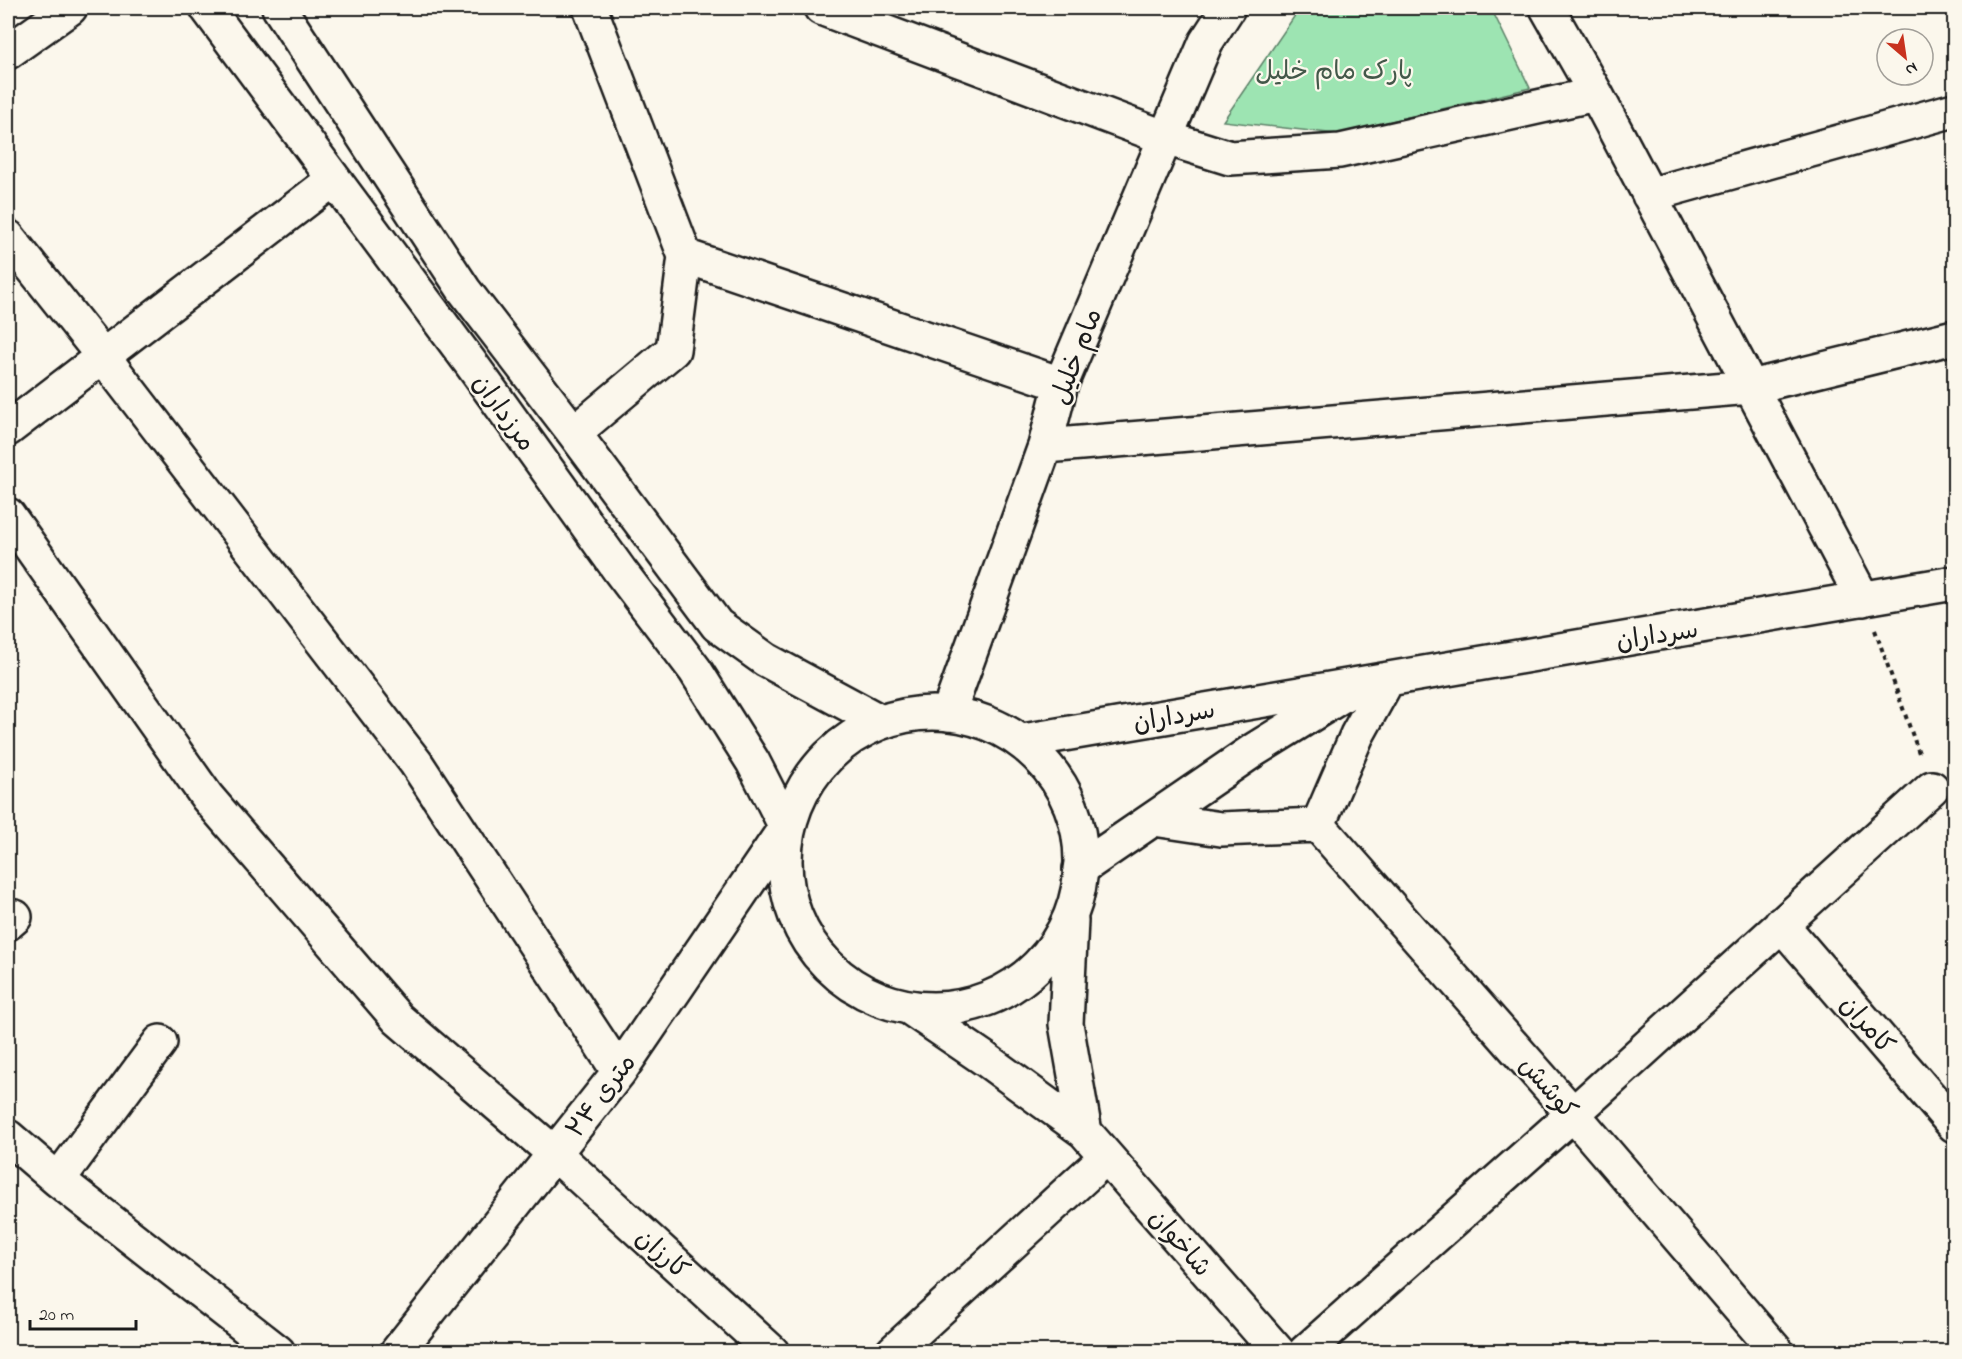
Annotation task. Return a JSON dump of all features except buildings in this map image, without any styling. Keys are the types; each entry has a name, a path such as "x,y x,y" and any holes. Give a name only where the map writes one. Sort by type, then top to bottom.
{"street":[{"path":"8,52 70,8"},
{"name":"مرزداران","path":"207,8 695,670 753,762 786,827"},
{"name":"مرزداران","path":"279,8 464,290 717,625 766,660 881,722"},
{"path":"574,433 673,350 685,256 590,8"},
{"path":"821,8 1166,138 1230,158 1340,151 1596,94"},
{"name":"مام خلیل","path":"948,714 1045,446 1061,384 1206,42 1228,8"},
{"path":"1557,11 1596,94 1863,599"},
{"path":"1649,195 1954,110"},
{"path":"8,429 334,179"},
{"path":"8,237 102,355 416,763 620,1072"},
{"path":"685,256 1061,384"},
{"path":"1045,446 1751,387 1954,337"},
{"name":"کارزان","path":"8,515 207,797 398,1019 555,1154 772,1352"},
{"name":"سرداران","path":"1023,741 1954,583"},
{"path":"1154,819 1221,829 1318,825 1357,735 1374,682"},
{"name":"سرداران","path":"1080,868 1254,750 1374,682"},
{"path":"1071,917 1044,960 1005,992 960,1006 910,1008 864,994 825,963 798,925 783,877 786,827 807,780 838,747 881,722 931,710 980,721 1023,741 1057,776 1078,822 1080,868 1071,917 1066,1024 1085,1132"},
{"path":"1305,1352 1573,1114 1932,788"},
{"name":"کوشش","path":"1318,825 1573,1114 1777,1352"},
{"name":"۲۴ متری","path":"397,1352 620,1072 786,827"},
{"name":"کامران","path":"1781,924 1954,1125"},
{"name":"شاخوان","path":"910,1008 1085,1132 1278,1352"},
{"path":"58,1180 160,1042"},
{"path":"8,1137 58,1180 278,1352"},
{"path":"893,1352 1107,1157"}],"path":[{"path":"1863,599 1932,788"}],"green space":[{"name":"پارک مام خلیل","path":"1300,8 1491,8 1530,88 1337,134 1223,121"}]}
